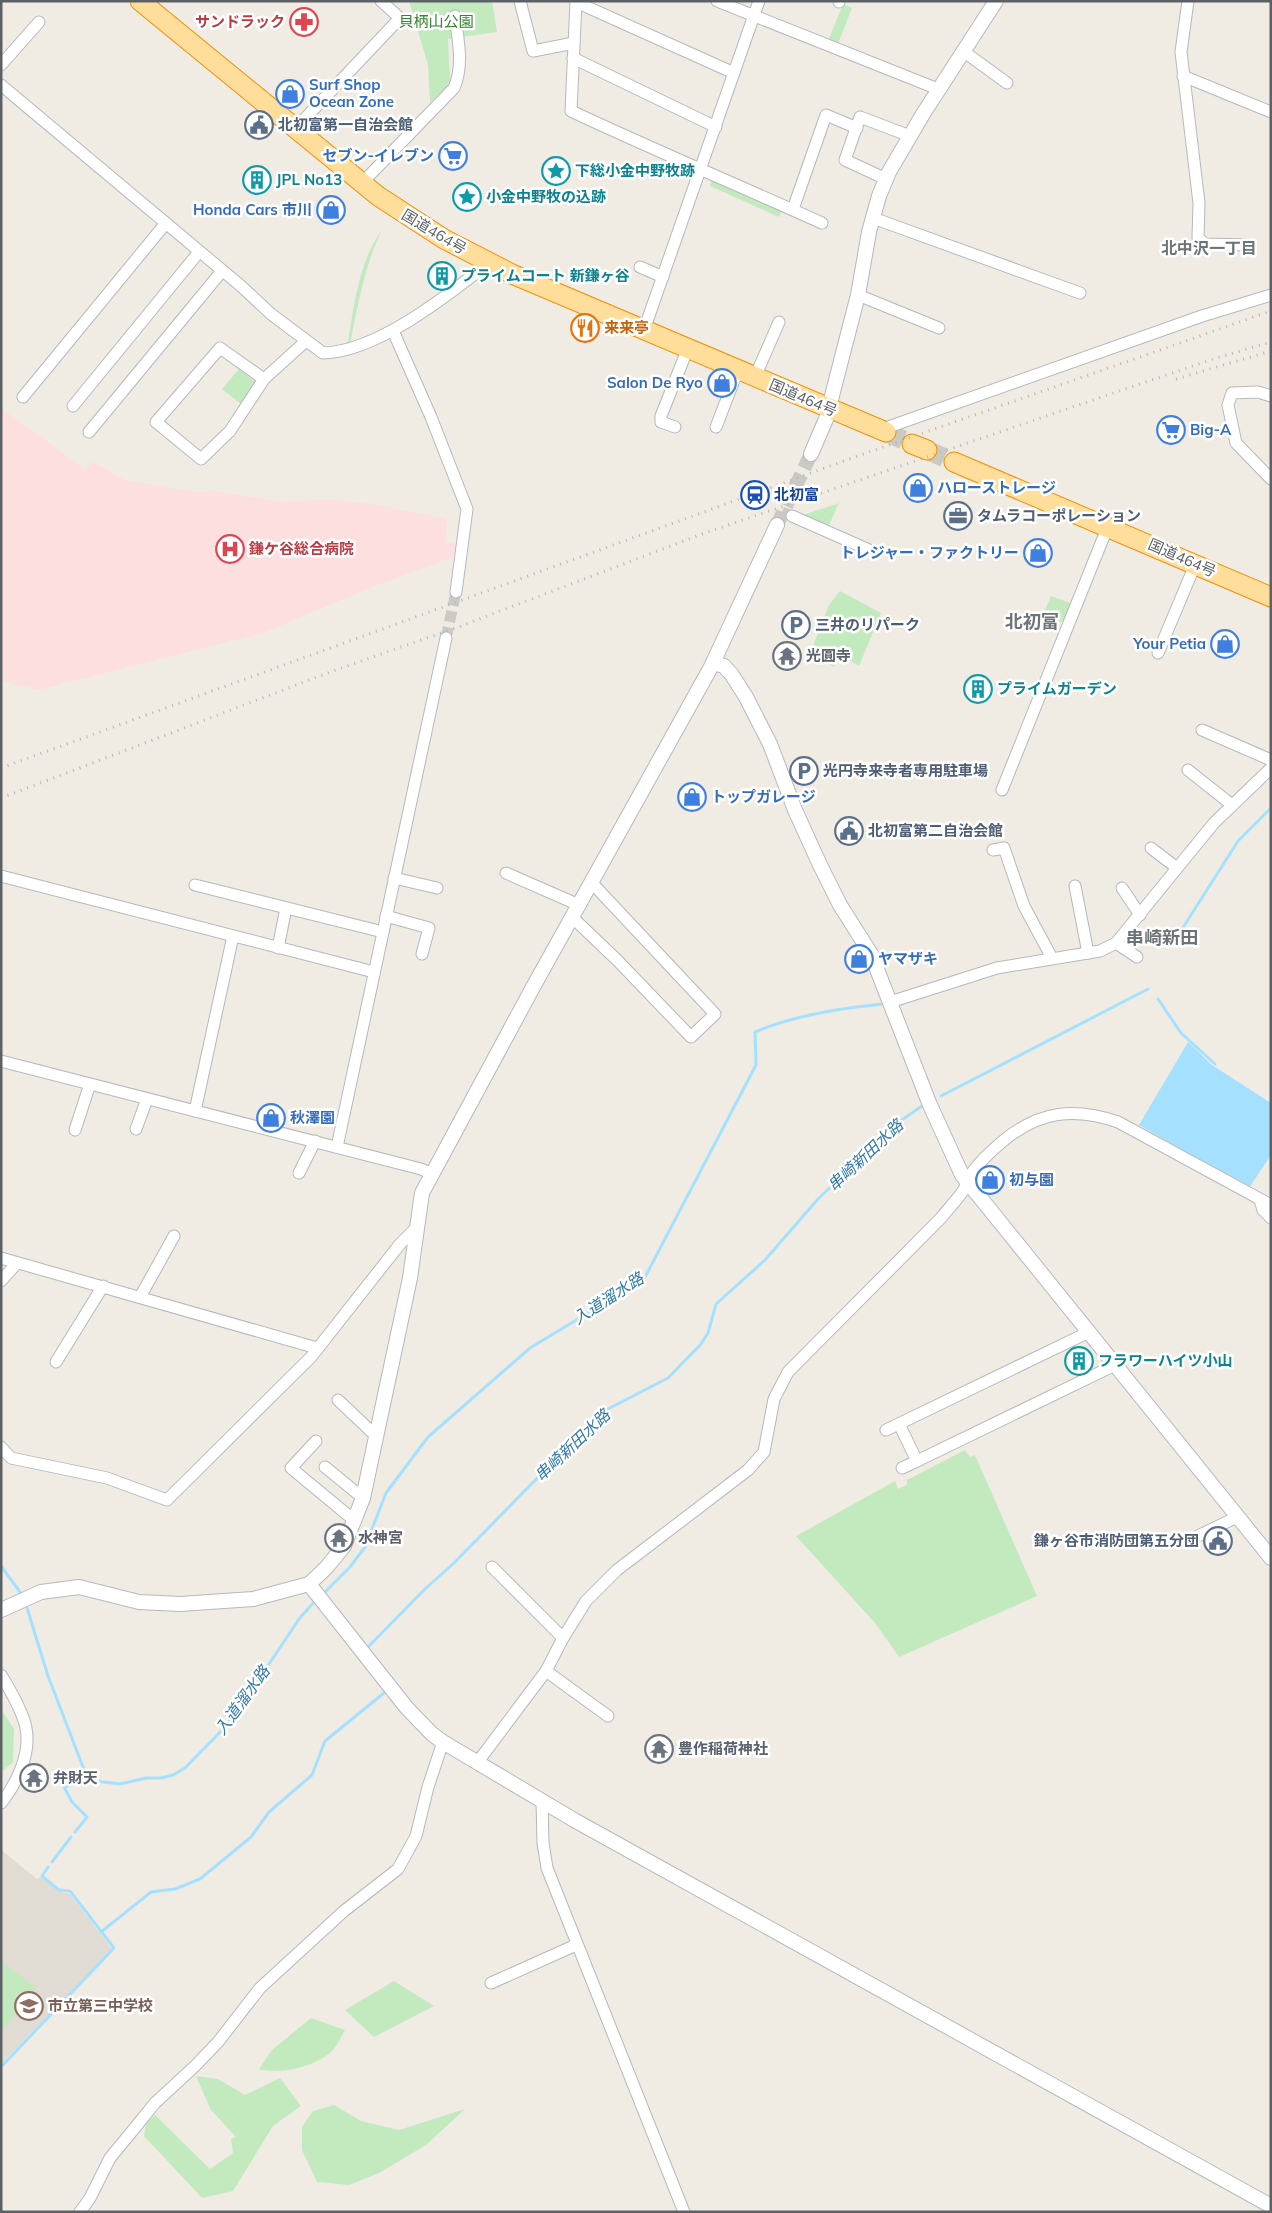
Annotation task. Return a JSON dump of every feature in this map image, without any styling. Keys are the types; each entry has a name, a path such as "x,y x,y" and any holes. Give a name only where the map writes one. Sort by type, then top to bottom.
{"highway":[{"name":"国道464号","path":"140,1 362,183 425,228 489,263 883,431"},
{"name":"国道464号","path":"954,462 1271,597"}],"street":[{"path":"295,128 400,18 381,1"},
{"path":"520,1 532,51 574,43"},
{"path":"734,73 576,1 571,111 642,145 702,169 822,223"},
{"path":"717,1 753,17 938,89"},
{"path":"644,330 702,169 759,1"},
{"path":"811,454 824,425 858,295 873,218 886,179 938,89 996,1"},
{"path":"1188,1 1181,52 1199,203 1198,238 1205,244 1248,244"},
{"path":"362,183 454,88 458,78 460,63 455,16"},
{"path":"1,65 40,22"},
{"path":"963,51 1008,82"},
{"path":"573,58 716,127"},
{"path":"1183,76 1271,112"},
{"path":"1,85 271,314 323,353 349,349 392,331 489,263"},
{"path":"792,209 826,115 857,128"},
{"path":"886,179 845,160 860,117 910,136"},
{"path":"873,218 1080,293"},
{"path":"23,398 166,223"},
{"path":"73,406 199,252"},
{"path":"640,267 663,277"},
{"path":"89,432 222,271"},
{"path":"858,295 939,328"},
{"path":"883,431 1202,316 1271,295"},
{"path":"755,377 780,322"},
{"path":"392,331 431,417 467,509 456,592"},
{"path":"264,379 220,348 156,422 201,459 230,431 264,379 306,341"},
{"path":"675,428 662,422 661,416 688,348"},
{"path":"716,428 738,370"},
{"path":"1271,396 1258,392 1232,393 1228,405 1236,443 1271,479"},
{"path":"792,516 876,553"},
{"path":"1,1610 42,1592 79,1587 139,1602 180,1604 253,1599 309,1584 326,1568 344,1546 363,1498 410,1278 422,1192 713,663 776,525"},
{"path":"1002,790 1108,526"},
{"path":"1158,653 1195,565"},
{"path":"337,1147 446,638"},
{"path":"713,663 724,666 732,675 746,697 770,744 795,810 813,850 840,905 870,954 942,1134 967,1182 1271,1558"},
{"path":"1202,730 1271,760"},
{"path":"890,1002 997,968 1100,951 1116,943 1214,823 1271,768"},
{"path":"1188,770 1232,805"},
{"path":"994,850 1004,848 1024,906 1052,958"},
{"path":"1151,848 1177,868"},
{"path":"506,873 579,905"},
{"path":"1,876 374,972"},
{"path":"394,878 437,888"},
{"path":"572,917 618,961 691,1037 715,1014 591,882"},
{"path":"195,885 383,932"},
{"path":"1075,886 1088,953"},
{"path":"1122,888 1140,915"},
{"path":"278,948 286,908"},
{"path":"386,916 428,928 422,954"},
{"path":"195,1111 233,936"},
{"path":"1116,943 1137,957"},
{"path":"1,1061 421,1169 432,1174"},
{"path":"75,1130 90,1084"},
{"path":"136,1129 147,1099"},
{"path":"477,1763 546,1671 563,1638 586,1601 617,1570 748,1470 764,1452 774,1399 788,1372 941,1218 964,1190 967,1182 987,1154 1014,1132 1032,1120 1049,1115 1086,1114 1118,1122 1266,1202 1263,1210 1271,1218"},
{"path":"299,1173 314,1141"},
{"path":"1,1447 11,1458 29,1464 49,1465 107,1478 166,1500 247,1422 318,1348 400,1244 417,1227"},
{"path":"140,1297 174,1236"},
{"path":"1,1258 318,1348"},
{"path":"1,1281 17,1263"},
{"path":"56,1362 103,1286"},
{"path":"886,1430 1089,1332"},
{"path":"902,1468 1115,1365"},
{"path":"338,1400 375,1435"},
{"path":"899,1424 918,1461"},
{"path":"316,1442 291,1468 355,1522"},
{"path":"325,1467 363,1498"},
{"path":"1198,1536 1238,1517"},
{"path":"492,1567 563,1638"},
{"path":"309,1584 406,1707 432,1734 443,1742 542,1801 1271,2206"},
{"path":"546,1671 608,1716"},
{"path":"1,1675 25,1725 27,1743 18,1777 1,1803"},
{"path":"80,2212 90,2198 110,2158 129,2134 155,2103 218,2042 260,1988 344,1911 398,1869 416,1836 428,1787 443,1742"},
{"path":"542,1801 543,1842 547,1868 684,2212"},
{"path":"491,1983 576,1944"}],"shaded area":[{"name":"鎌ケ谷総合病院","path":"1,408 85,469 93,462 125,480 170,488 196,492 214,491 278,501 335,500 372,504 447,519 446,543 460,544 459,555 375,586 263,633 39,690 1,681"},
{"name":"市立第三中学校","path":"1,1850 37,1879 43,1876 63,1893 69,1893 112,1949 1,2064"}],"green space":[{"name":"貝柄山公園","path":"409,1 492,1 497,32 448,39 450,80 446,88 430,102 428,65"},
{"path":"843,4 852,8 838,44 828,41"},
{"path":"712,180 782,211 779,217 710,186"},
{"path":"382,230 366,271 350,345 347,347 362,271 367,256"},
{"path":"239,369 254,381 255,386 242,405 222,389"},
{"path":"839,503 828,527 803,515"},
{"path":"840,591 881,613 859,666 841,656 834,667 810,653 829,605"},
{"path":"1051,596 1073,604 1067,620 1060,622 1043,615"},
{"path":"965,1450 970,1457 975,1455 1037,1596 899,1657 875,1623 796,1536 895,1481 898,1489 907,1485 907,1480"},
{"path":"1,1709 14,1729 13,1762 3,1771 1,1770"},
{"path":"1,1961 36,1988 1,2032"},
{"path":"394,1981 434,2006 374,2037 345,2010"},
{"path":"311,2018 345,2030 332,2051 323,2058 306,2066 277,2071 259,2069 272,2050"},
{"path":"196,2076 218,2079 245,2095 280,2078 301,2106 273,2126 233,2191 202,2198 144,2136 146,2123 155,2115 210,2169 233,2153 231,2139 236,2137 211,2110"},
{"path":"334,2105 361,2121 399,2130 465,2109 426,2145 379,2173 349,2185 317,2182 302,2150 302,2127 313,2111"}],"water":[{"path":"1188,1042 1212,1065 1271,1103 1271,1155 1249,1188 1139,1125"}],"waterway":[{"path":"1177,937 1238,841 1271,808"},
{"name":"串崎新田水路","path":"941,1096 1148,989"},
{"name":"串崎新田水路","path":"1158,999 1181,1033 1215,1064"},
{"name":"入道溜水路","path":"324,1593 350,1567 365,1547 386,1493 428,1437 530,1348 644,1279 756,1065 755,1032 786,1021 818,1013 884,1004"},
{"name":"串崎新田水路","path":"369,1646 425,1589 454,1563 602,1412 668,1378 701,1344 708,1333 716,1304 765,1260 818,1199 896,1124 922,1106"},
{"path":"1,1566 20,1592"},
{"name":"入道溜水路","path":"75,1832 87,1817 72,1802 64,1787 88,1780 120,1784 146,1778 161,1778 173,1775 185,1768 228,1724 240,1701 259,1679 299,1619 314,1602"},
{"path":"27,1608 48,1676 88,1780"},
{"path":"101,1932 151,1892 175,1889 200,1879 251,1837 269,1812 312,1775 325,1741 384,1693"},
{"name":"入道溜水路","path":"52,1862 71,1837"},
{"name":"入道溜水路","path":"1,2067 114,1948 70,1891 59,1890 42,1876 48,1867"}],"tunnel":[{"path":"886,432 912,444"},
{"path":"927,450 954,462"},
{"path":"777,525 811,454"},
{"path":"782,512 792,516"},
{"path":"446,638 456,592"}],"railway":[{"path":"1,768 852,458 1271,311"},
{"path":"1,798 333,671 461,626 702,534 1213,359 1271,342"},
{"path":"1176,379 1271,351"}],"place":[{"name":"サンドラック","path":"304,22"},
{"name":"Surf Shop Ocean Zone","path":"290,94"},
{"name":"北初富第一自治会館","path":"259,125"},
{"name":"セブン-イレブン","path":"453,156"},
{"name":"下総小金中野牧跡","path":"556,171"},
{"name":"JPL No13","path":"257,180"},
{"name":"小金中野牧の込跡","path":"467,197"},
{"name":"Honda Cars 市川","path":"331,210"},
{"name":"プライムコート 新鎌ヶ谷","path":"442,276"},
{"name":"来来亭","path":"585,328"},
{"name":"Salon De Ryo","path":"722,383"},
{"name":"Big-A","path":"1171,430"},
{"name":"ハローストレージ","path":"918,488"},
{"name":"北初富","path":"755,495"},
{"name":"タムラコーポレーション","path":"958,516"},
{"name":"鎌ケ谷総合病院","path":"230,549"},
{"name":"トレジャー・ファクトリー","path":"1038,553"},
{"name":"三井のリパーク","path":"796,625"},
{"name":"Your Petia","path":"1225,644"},
{"name":"光圓寺","path":"787,656"},
{"name":"プライムガーデン","path":"978,689"},
{"name":"光円寺来寺者専用駐車場","path":"804,771"},
{"name":"トップガレージ","path":"692,797"},
{"name":"北初富第二自治会館","path":"849,831"},
{"name":"ヤマザキ","path":"859,959"},
{"name":"秋澤園","path":"271,1118"},
{"name":"初与園","path":"990,1180"},
{"name":"フラワーハイツ小山","path":"1079,1361"},
{"name":"水神宮","path":"339,1538"},
{"name":"鎌ヶ谷市消防団第五分団","path":"1218,1541"},
{"name":"豊作稲荷神社","path":"659,1749"},
{"name":"弁財天","path":"34,1778"},
{"name":"市立第三中学校","path":"29,2006"}],"district":[{"name":"北中沢一丁目","path":"1209,248"},
{"name":"北初富","path":"1032,622"},
{"name":"串崎新田","path":"1162,938"}]}
